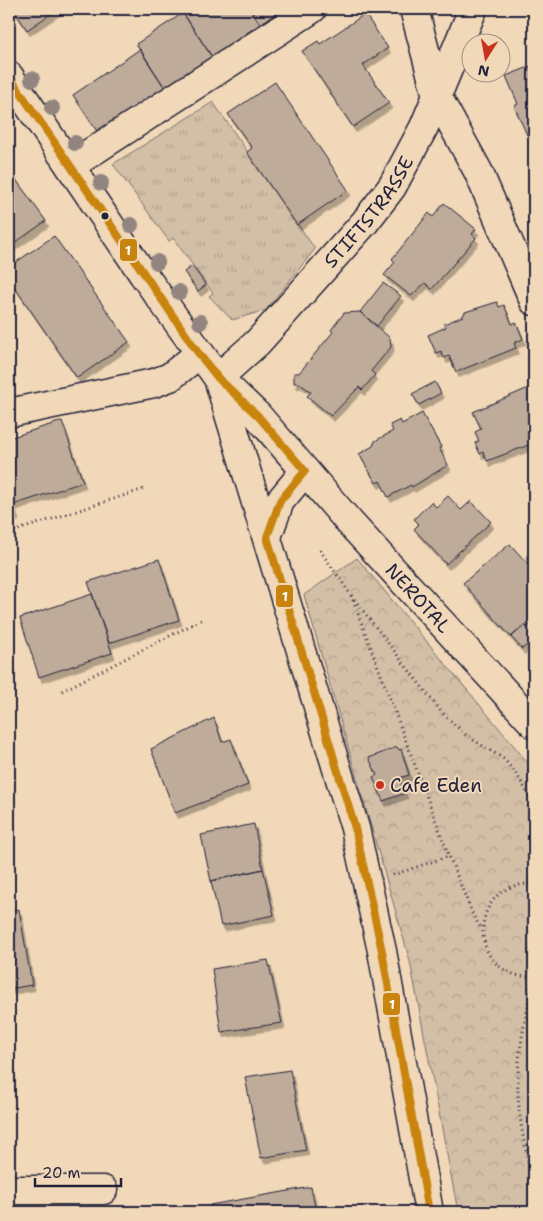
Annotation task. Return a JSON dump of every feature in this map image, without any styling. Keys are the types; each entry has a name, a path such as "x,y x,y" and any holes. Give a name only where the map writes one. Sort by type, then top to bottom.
{"street":[{"path":"70,166 312,9"},
{"path":"414,9 437,96 478,171 534,301"},
{"name":"STIFTSTRASSE","path":"218,378 258,342 365,222 392,187 437,96 473,9"},
{"path":"9,76 199,354 218,378 355,828 382,951 429,1212"},
{"path":"9,414 154,383 170,377 199,354"},
{"name":"NEROTAL","path":"218,378 258,416 305,471 534,724"},
{"path":"267,537 280,501 305,471"},
{"path":"9,1190 103,1190"}],"path":[{"path":"9,533 144,489"},
{"path":"320,550 350,595 442,713 467,736 504,759 518,775 534,804"},
{"path":"350,595 449,856 473,915 482,930 487,949 498,966 512,974 533,977 520,1046 518,1080 522,1130 534,1186"},
{"path":"62,691 201,620"},
{"path":"368,884 449,856"},
{"path":"482,930 483,918 489,905 498,895 510,887 534,884"}],"green space":[{"path":"213,102 315,249 266,310 232,320 209,296 213,293 173,238 169,241 113,164"},
{"path":"357,558 534,770 534,1212 458,1212 410,961 304,595"}],"building":[{"path":"13,9 58,9 27,30"},
{"path":"250,9 260,24 212,57 181,10"},
{"path":"250,9 283,9 260,24"},
{"path":"183,13 212,57 165,88 136,44"},
{"path":"365,14 388,48 363,65 389,103 353,127 302,51 318,41 320,44"},
{"path":"140,49 165,88 99,134 73,95"},
{"path":"534,65 534,141 531,133 527,135 514,106 518,104 509,82 510,74"},
{"path":"275,82 348,190 297,225 247,152 252,148 228,114"},
{"path":"9,170 46,221 9,247"},
{"path":"444,203 476,229 472,234 476,238 432,289 425,283 411,296 384,275 395,262 392,259 429,213 433,217"},
{"path":"54,236 129,342 77,378 9,279 9,267"},
{"path":"192,266 206,285 198,291 184,272"},
{"path":"383,283 401,296 377,326 360,312"},
{"path":"497,302 499,307 504,305 512,324 516,322 523,339 514,343 516,348 456,372 449,356 444,358 441,351 436,353 428,335 446,327 444,324 463,316 465,312"},
{"path":"360,312 390,338 391,347 371,371 375,375 362,390 359,387 331,416 307,396 311,392 299,383 294,383 294,373 299,373 333,332 331,330 344,313"},
{"path":"435,382 441,393 419,405 412,394"},
{"path":"533,386 534,443 487,461 483,452 480,454 475,443 479,441 475,432 481,429 473,412"},
{"path":"422,413 441,447 439,448 448,465 412,487 411,485 388,497 380,481 376,483 359,454 373,446 375,441 393,431 390,425 400,420 402,424"},
{"path":"62,421 83,482 13,505 9,494 9,438"},
{"path":"9,494 16,515 9,517"},
{"path":"448,496 461,510 471,501 491,522 446,564 414,529 419,524 414,519 431,502 436,507"},
{"path":"510,544 534,571 534,621 527,628 525,625 511,637 463,583"},
{"path":"159,559 179,620 109,643 88,582"},
{"path":"92,594 112,653 39,677 20,618"},
{"path":"534,621 534,640 522,649 511,637 525,625 527,628"},
{"path":"214,718 222,742 231,739 248,785 175,813 151,749"},
{"path":"397,747 399,750 401,749 409,775 399,778 405,793 383,801 373,777 377,775 369,758"},
{"path":"254,824 263,869 211,881 201,835"},
{"path":"263,869 274,915 221,926 211,881"},
{"path":"19,909 32,985 9,989 9,911"},
{"path":"268,960 282,1023 221,1032 212,969"},
{"path":"290,1070 306,1150 261,1158 245,1077"},
{"path":"311,1187 316,1212 212,1212 210,1205"}],"transit line":[{"name":"1","path":"9,76 199,354 218,378 258,416 305,471 280,501 267,537 355,828 382,951 429,1212"}],"place":[{"name":"Cafe Eden","path":"380,785"}]}
